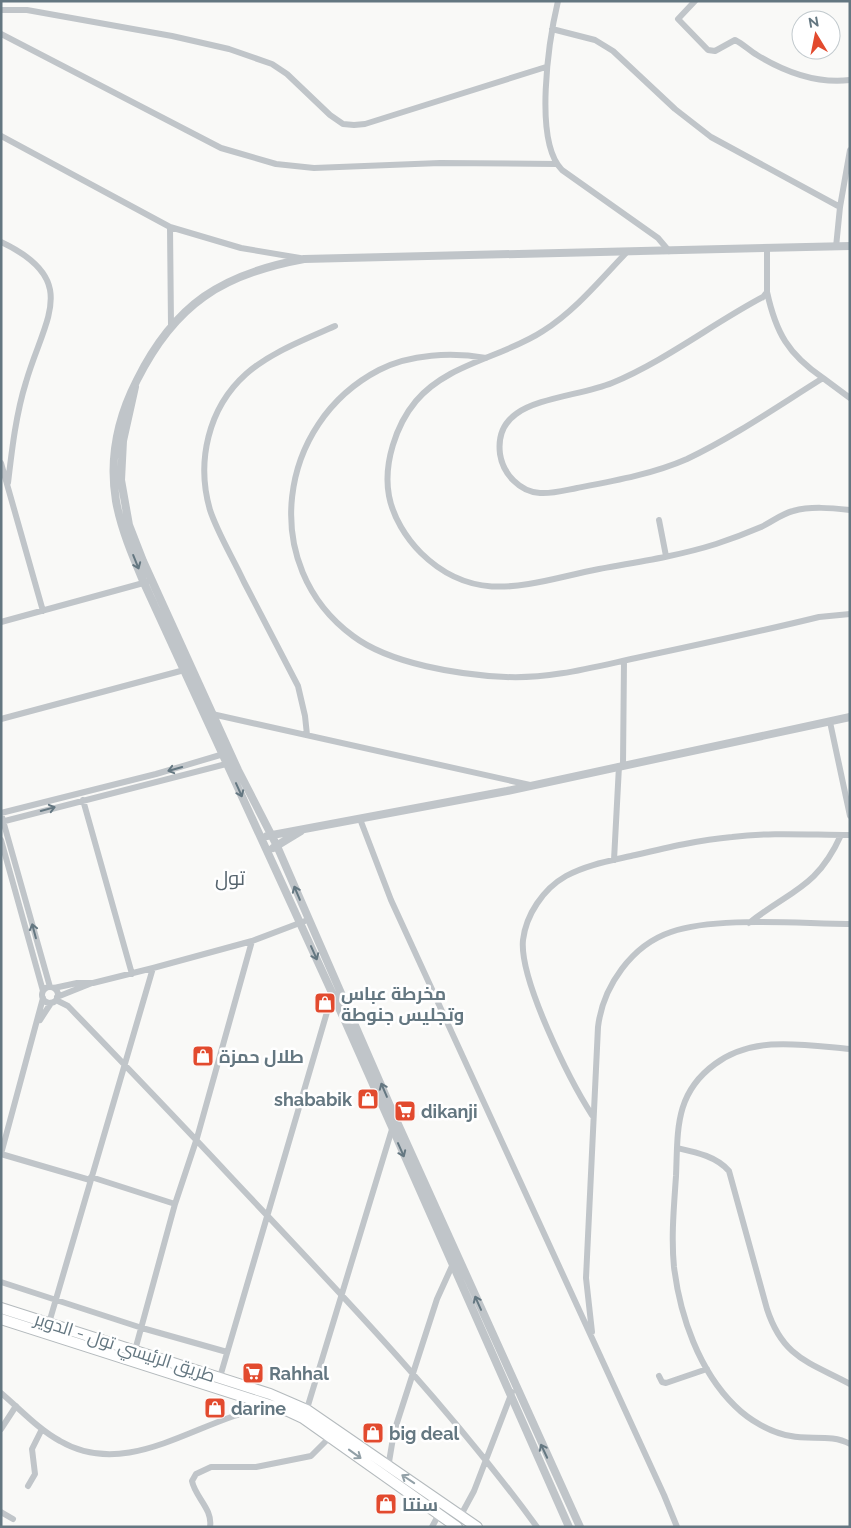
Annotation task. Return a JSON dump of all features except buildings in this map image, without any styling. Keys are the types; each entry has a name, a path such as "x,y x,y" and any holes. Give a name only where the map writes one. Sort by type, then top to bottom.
{"main road":[{"name":"طريق الرئيسي تول - الدوير","path":"1,1308 48,1323 280,1408 305,1414 330,1437 457,1527"},
{"name":"طريق الرئيسي تول - الدوير","path":"1,1319 220,1377 270,1394 388,1466 477,1527"}],"street":[{"path":"558,1 546,68 549,134 552,154 557,164 658,238 669,251"},
{"path":"694,1 678,18 708,50 715,51 735,40 770,63 802,76 825,81 850,80"},
{"path":"1,10 27,10 172,36 209,43 251,56 287,74 330,115 348,125 365,124 546,68"},
{"path":"552,29 595,40 607,48 675,109 710,137 840,207"},
{"path":"1,34 215,144 276,164 314,168 440,163 557,164"},
{"path":"1,136 170,226 241,248 275,256 304,259 850,246"},
{"path":"836,247 840,207 850,150"},
{"path":"170,226 171,325"},
{"path":"1,242 20,251 38,266 48,284 51,299 48,321 25,383 8,483"},
{"path":"767,249 767,292 774,322 782,339 804,364 850,398"},
{"path":"627,252 551,326 527,340 486,358 429,388 410,409 397,434 389,463 389,496 400,525 413,546 437,567 452,577 470,584 494,587 530,584 715,544 761,527 792,511 818,508 850,510"},
{"path":"304,259 260,269 230,281 198,300 171,325 150,352 125,404 118,428 114,474 116,501 123,526 226,754 277,846 332,995 360,1045"},
{"path":"767,292 763,297 640,370 611,383 530,406 516,414 504,427 500,442 501,460 508,475 522,488 541,494 591,485 671,466 757,421 823,378"},
{"path":"307,735 298,686 213,518 205,484 204,464 209,433 216,416 235,385 270,356 335,326"},
{"path":"486,358 463,356 424,357 394,364 365,378 338,399 326,413 301,455 292,488 294,542 305,576 322,604 352,635 375,648 404,659 473,674 509,677 546,676 624,661 819,617 850,614"},
{"path":"1,463 43,611"},
{"path":"659,520 666,556"},
{"path":"1,622 148,582"},
{"path":"614,860 621,766 624,661"},
{"path":"188,669 212,714 226,754 226,764 260,838 340,991 360,1045 452,1266 514,1391 487,1460 462,1515"},
{"path":"1,719 188,669"},
{"path":"212,714 531,786"},
{"path":"260,838 271,834 303,830 411,807 531,786 850,717"},
{"path":"830,722 850,816"},
{"path":"2,818 127,785 226,754"},
{"path":"127,785 226,764"},
{"path":"2,818 84,800 109,790"},
{"path":"84,800 132,974"},
{"path":"2,818 49,989"},
{"path":"360,819 391,900 592,1338 676,1527"},
{"path":"267,851 303,830"},
{"path":"749,923 813,878 827,863 841,835"},
{"path":"592,1116 584,1103 530,986 524,960 524,940 531,916 543,895 565,877 582,869 680,845 733,836 850,835"},
{"path":"1,840 49,989 55,1000"},
{"path":"175,1204 1,1154 37,1025 42,998 49,989 77,983 93,983 132,974 252,941 304,921"},
{"path":"592,1338 586,1278 592,1116 600,1016 608,993 623,968 647,944 672,932 697,925 749,923 850,924"},
{"path":"134,1355 175,1204 196,1138 252,941"},
{"path":"48,1323 153,968"},
{"path":"37,1025 55,1000 93,983"},
{"path":"220,1377 332,995 340,991"},
{"path":"42,998 55,1000 68,1006 196,1138 342,1294 414,1374 487,1460 537,1527"},
{"path":"850,1049 779,1043 736,1051 700,1077 690,1091 677,1123 674,1266 684,1314 707,1369 715,1384 736,1407 758,1424 790,1436 837,1439 850,1444"},
{"path":"394,1125 460,1261 554,1482 569,1527"},
{"path":"305,1414 394,1125"},
{"path":"677,1148 709,1157 723,1164 729,1171 772,1326 782,1343 804,1360 850,1384"},
{"path":"388,1479 388,1466 394,1432 437,1299 452,1266 460,1261"},
{"path":"1,1282 142,1328 227,1352"},
{"path":"659,1376 662,1382 666,1383 707,1369"},
{"path":"1,1393 42,1429 59,1441 77,1450 102,1456 117,1456 147,1448 234,1416 280,1408"},
{"path":"1,1429 16,1406"},
{"path":"28,1486 35,1474 32,1449 42,1429"},
{"path":"210,1527 208,1510 193,1487 192,1481 196,1474 217,1466 256,1467 311,1456 330,1437"},
{"path":"554,1482 580,1527"},
{"path":"1,1512 13,1519"},
{"path":"432,1527 439,1514"}],"place":[{"name":"مخرطة عباس وتجليس جنوطة","path":"325,1003"},
{"name":"طلال حمزة","path":"203,1056"},
{"name":"shababik","path":"368,1099"},
{"name":"dikanji","path":"405,1111"},
{"name":"Rahhal","path":"253,1373"},
{"name":"darine","path":"215,1408"},
{"name":"big deal","path":"373,1433"},
{"name":"سنتا","path":"386,1504"}],"district":[{"name":"تول","path":"230,878"}]}
